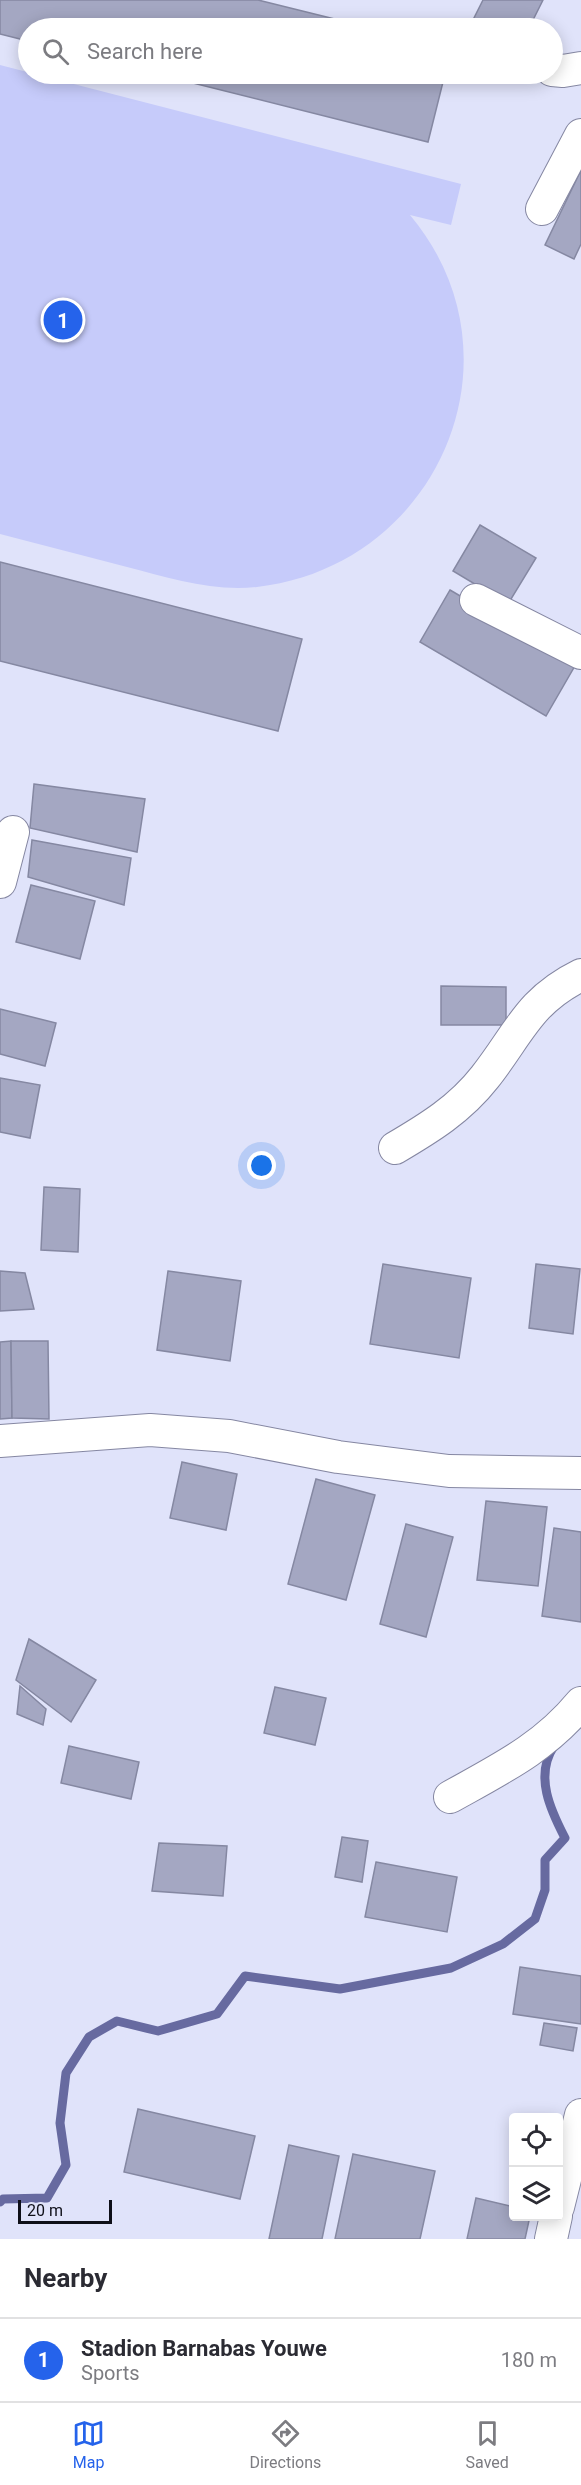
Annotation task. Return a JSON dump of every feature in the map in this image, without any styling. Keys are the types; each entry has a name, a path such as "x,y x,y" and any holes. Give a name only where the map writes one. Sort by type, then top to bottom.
{"street":[{"path":"563,71 581,68"},
{"path":"542,209 581,135"},
{"path":"476,600 581,653"},
{"path":"0,882 13,832"},
{"path":"395,1148 441,1120 460,1104 485,1077 536,1006 561,985 581,975"},
{"path":"0,1441 150,1430 229,1436 338,1458 449,1471 581,1473"},
{"path":"450,1797 532,1751 581,1703"},
{"path":"563,2187 581,2115"},
{"path":"551,2239 555,2221"}],"shaded area":[{"path":"0,65 18,70 18,84 74,84 461,184 451,225 410,215 445,271 462,330 462,390 446,446 416,498 374,540 320,571 257,587 224,588 175,579 0,534"}],"building":[{"path":"0,0 258,0 331,18 18,18 18,38 0,34"},
{"path":"483,0 543,0 534,18 474,18"},
{"path":"197,84 442,84 428,142"},
{"path":"581,170 581,244 574,259 545,245"},
{"path":"480,525 536,558 508,604 453,571"},
{"path":"0,562 302,639 278,731 0,661"},
{"path":"450,590 576,664 546,716 420,642"},
{"path":"34,784 145,799 137,852 30,828"},
{"path":"32,840 131,858 124,905 28,877"},
{"path":"31,885 95,901 80,959 16,942"},
{"path":"441,986 506,987 506,1025 441,1025"},
{"path":"0,1009 56,1023 45,1066 0,1054"},
{"path":"0,1078 40,1085 30,1138 0,1132"},
{"path":"44,1187 80,1189 78,1252 41,1250"},
{"path":"383,1264 471,1278 459,1358 370,1344"},
{"path":"536,1264 580,1269 573,1334 529,1328"},
{"path":"0,1271 25,1273 34,1309 0,1311"},
{"path":"168,1271 241,1281 230,1361 157,1350"},
{"path":"11,1341 12,1418 0,1419 0,1342"},
{"path":"11,1341 48,1341 49,1419 12,1418"},
{"path":"182,1462 237,1474 226,1530 170,1518"},
{"path":"316,1479 375,1495 346,1600 288,1584"},
{"path":"486,1501 547,1507 538,1586 477,1580"},
{"path":"406,1524 453,1537 426,1637 380,1624"},
{"path":"554,1528 581,1532 581,1622 542,1616"},
{"path":"29,1639 96,1680 71,1722 16,1680"},
{"path":"20,1686 46,1709 43,1725 17,1714"},
{"path":"275,1687 326,1698 315,1745 264,1733"},
{"path":"69,1746 139,1762 131,1799 61,1783"},
{"path":"342,1837 368,1841 362,1882 335,1877"},
{"path":"159,1843 227,1846 223,1896 152,1891"},
{"path":"376,1862 457,1877 447,1932 365,1917"},
{"path":"520,1967 581,1976 581,2024 513,2014"},
{"path":"544,2023 577,2028 573,2051 540,2045"},
{"path":"138,2109 255,2136 240,2199 124,2172"},
{"path":"289,2145 339,2156 322,2239 269,2239"},
{"path":"353,2154 435,2171 420,2239 335,2239"},
{"path":"476,2198 509,2206 509,2221 529,2221 525,2239 467,2239"}],"waterway":[{"path":"0,2202 3,2199 47,2198 66,2165 60,2123 66,2073 89,2037 117,2021 158,2031 217,2014 245,1976 340,1989 451,1968 503,1944 535,1919 545,1890 545,1860 565,1838 550,1805 545,1781 548,1757 554,1746"}],"place":[{"name":"Stadion Barnabas Youwe","path":"63,320"}]}
